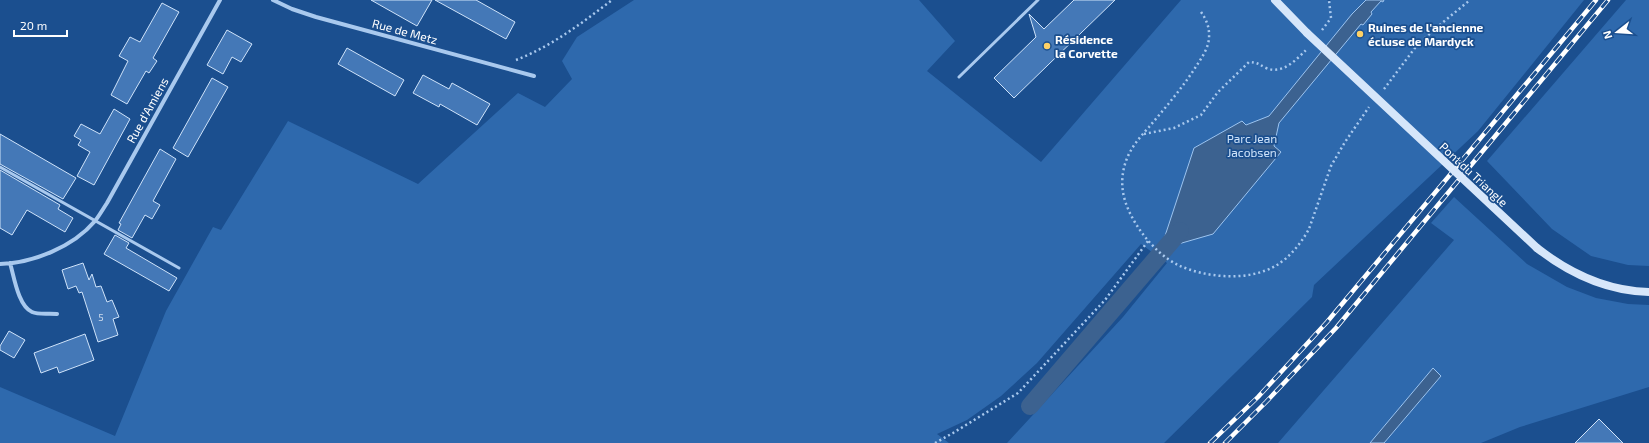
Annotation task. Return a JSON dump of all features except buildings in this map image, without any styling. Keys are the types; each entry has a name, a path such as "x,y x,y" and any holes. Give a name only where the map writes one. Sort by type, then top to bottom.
{"street":[{"name":"Rue d'Amiens","path":"0,264 29,259 51,251 71,241 88,228 95,220 220,0"},
{"name":"Rue de Metz","path":"273,0 292,9 316,17 534,76"},
{"name":"Pont du Triangle","path":"1276,0 1307,33 1537,248 1556,262 1584,277 1620,288 1649,292"},
{"path":"10,263 24,306 31,312 57,314"}],"lane":[{"path":"959,77 1038,0"},
{"path":"0,167 180,268"}],"path":[{"path":"497,67 525,56 553,41 612,0"},
{"path":"1320,33 1331,18 1329,0"},
{"path":"1383,89 1418,44 1442,22 1470,0"},
{"path":"1201,12 1206,21 1210,36 1205,52 1184,84 1143,134 1128,155 1124,167 1122,182 1127,206 1141,232 1152,245 1169,259 1184,267 1207,273 1232,276 1250,275 1260,272 1277,265 1284,260 1305,236 1309,229 1331,166 1345,142 1369,107"},
{"path":"1143,134 1174,128 1200,115 1218,92 1249,62 1257,62 1273,70 1281,69 1298,58 1310,45"},
{"path":"935,443 953,434 1018,393 1105,300 1148,241"}],"green space":[{"name":"Parc Jean Jacobsen","path":"634,0 919,0 955,41 927,71 1041,162 1181,0 1327,0 1329,2 1331,0 1584,0 1478,131 1314,285 1312,297 1164,443 1007,443 1123,317 1167,263 1141,244 1037,363 1001,396 967,420 937,434 949,443 0,443 0,387 115,436 166,311 213,227 221,230 288,121 418,184 518,93 545,107 572,79 562,61 577,37"},
{"path":"1626,0 1649,0 1649,266 1628,265 1591,256 1552,229 1487,161"},
{"path":"1454,197 1527,264 1567,287 1596,298 1628,304 1649,305 1649,387 1520,427 1481,443 1384,443 1441,376 1433,369 1370,443 1278,443 1454,240 1431,223"}],"shaded area":[{"path":"1366,0 1384,0 1383,2 1381,1 1371,12 1372,14 1363,25 1361,24 1279,123 1274,146 1281,152 1213,234 1168,247 1165,252 1161,248 1194,148 1242,121 1246,125 1269,116 1352,14"},
{"path":"1433,368 1441,376 1384,443 1370,443"}],"waterway":[{"path":"1030,406 1180,231"}],"railway":[{"path":"1210,443 1258,397 1327,322 1596,0"},
{"path":"1225,443 1336,328 1608,0"}],"place":[{"name":"Ruines de l'ancienne écluse de Mardyck","path":"1360,34"},
{"name":"Résidence la Corvette","path":"1047,46"}]}
